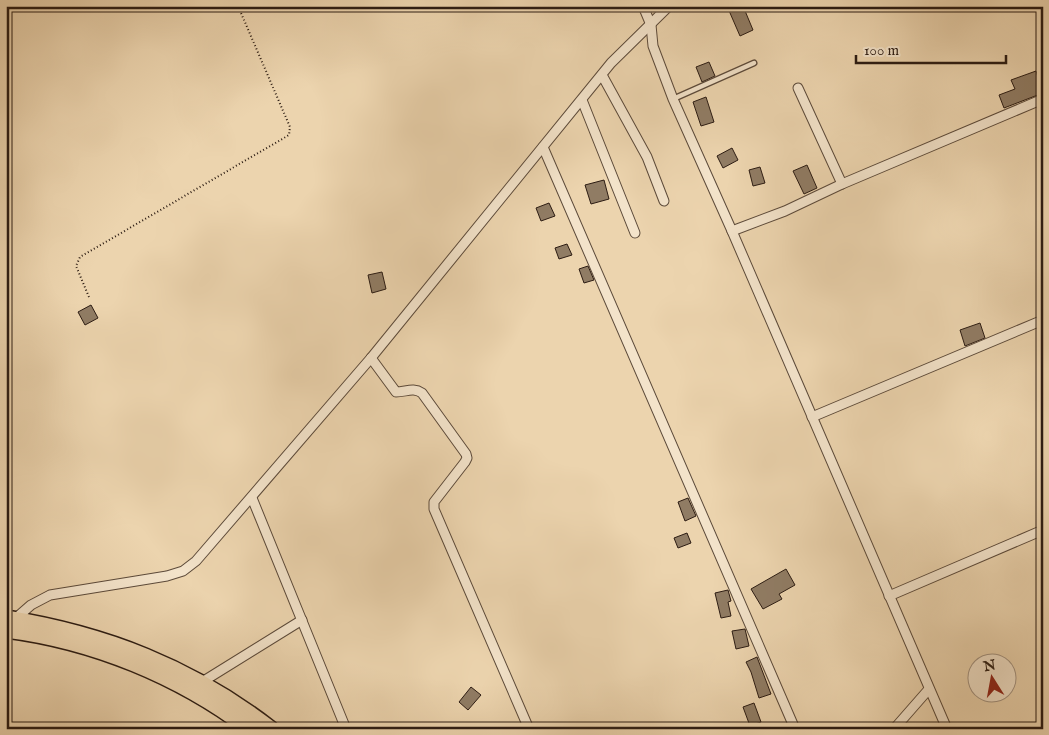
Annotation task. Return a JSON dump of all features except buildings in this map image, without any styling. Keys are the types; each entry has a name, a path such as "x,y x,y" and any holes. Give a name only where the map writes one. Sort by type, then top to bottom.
{"highway":[{"path":"9,622 58,627 101,638 149,656 202,682 239,705 271,729"},
{"path":"9,622 32,634 74,644 135,664 193,692 250,729"}],"street":[{"path":"643,6 651,25 653,46 673,99 732,231 946,729"},
{"path":"9,622 31,605 50,595 159,578 183,570 202,555 371,358 611,64 669,6"},
{"path":"602,75 647,157 664,201"},
{"path":"798,88 842,184"},
{"path":"732,231 785,211 842,184 1043,99"},
{"path":"582,100 636,232"},
{"path":"543,147 795,729"},
{"path":"812,417 1043,320"},
{"path":"371,358 396,392 411,389 422,393 466,454 465,462 434,502 434,510 529,729"},
{"path":"252,498 346,729"},
{"path":"889,596 1043,530"},
{"path":"202,682 302,620"},
{"path":"894,729 929,689"}],"lane":[{"path":"673,99 754,63"}],"path":[{"path":"90,297 76,266 80,258 289,135 290,127 238,6"}]}
